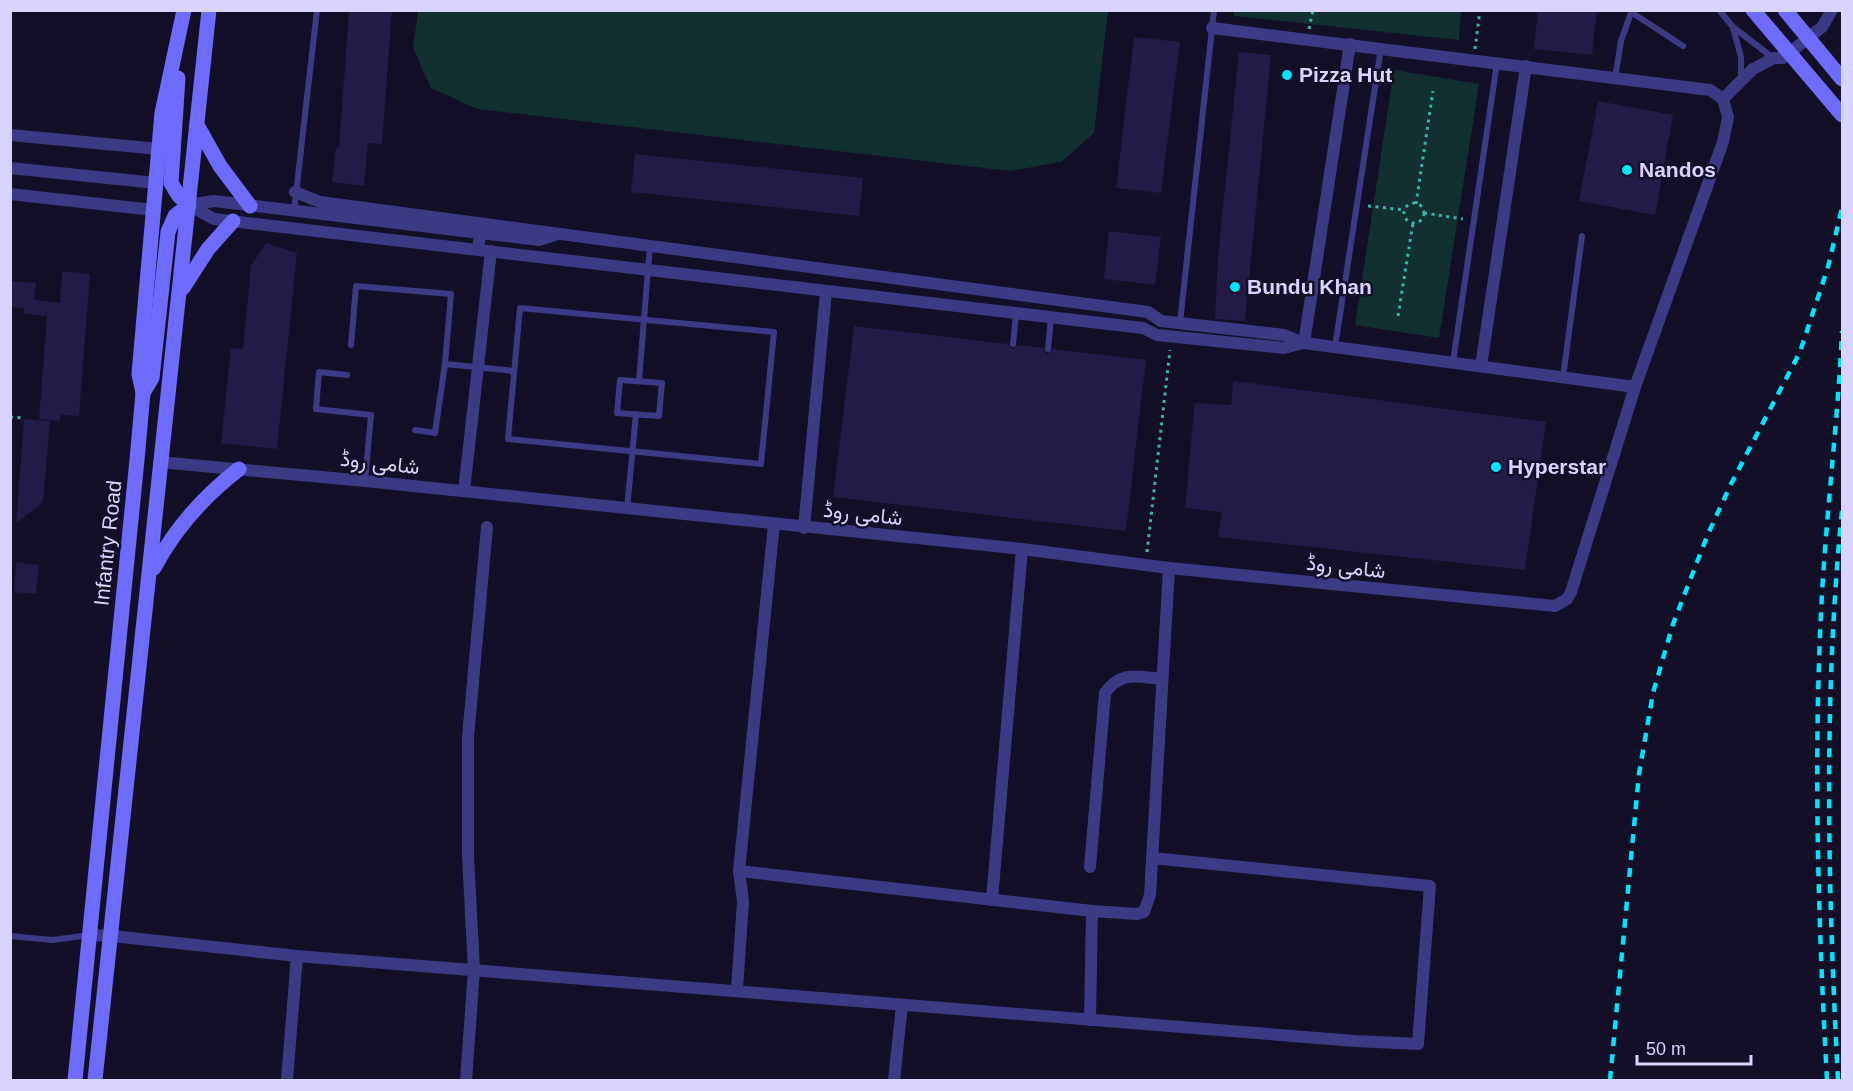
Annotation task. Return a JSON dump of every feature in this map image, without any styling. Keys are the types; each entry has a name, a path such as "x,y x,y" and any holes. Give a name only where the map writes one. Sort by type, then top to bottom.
{"main road":[{"name":"Infantry Road","path":"95,1080 151,575 159,462 209,10"},
{"path":"1753,10 1842,115"},
{"path":"1785,10 1842,79"},
{"name":"Infantry Road","path":"75,1080 143,393 139,374 162,113 183,16"},
{"path":"143,393 152,378 168,232 175,216 189,205 179,196 171,183 183,16"},
{"path":"197,125 220,166 250,206"},
{"path":"179,296 208,249 233,221"},
{"path":"151,575 179,527 217,486 239,469"}],"street":[{"path":"1723,99 1753,69 1774,58 1783,58 1822,27 1832,10"},
{"path":"296,192 320,202 650,245 890,280 1148,312 1161,321 1284,335 1304,343 1635,387 1723,142 1728,117 1723,99 1710,90 1212,28"},
{"path":"1304,343 1350,44"},
{"path":"1481,366 1526,66"},
{"path":"10,135 159,149"},
{"path":"10,168 156,183"},
{"path":"10,194 153,210"},
{"path":"189,205 207,201 539,240 561,233"},
{"path":"189,205 207,217 233,221 888,300 1143,328 1157,335 1284,348 1304,343"},
{"path":"464,491 477,367 484,251 480,234"},
{"path":"888,300 890,280"},
{"path":"804,528 826,292"},
{"name":"شامی روڈ","path":"159,462 1022,549 1146,566 1545,607 1562,603 1571,592 1635,387"},
{"path":"737,990 743,901 739,871 774,524"},
{"path":"466,1080 474,970 468,856 468,737 487,527"},
{"path":"992,900 1022,549"},
{"path":"739,871 1092,911 1137,914 1144,912 1150,894 1169,568"},
{"path":"1090,867 1105,693 1114,680 1122,676 1162,679"},
{"path":"90,935 297,956 1355,1041 1418,1044 1430,886 1152,858"},
{"path":"1090,1020 1092,911"},
{"path":"287,1080 297,956"},
{"path":"894,1080 902,1005"}],"lane":[{"path":"294,212 317,10"},
{"path":"1180,323 1214,10"},
{"path":"1719,10 1733,27 1774,58"},
{"path":"1615,78 1620,41 1632,11 1683,46"},
{"path":"1733,27 1741,57 1741,80"},
{"path":"1335,347 1381,48"},
{"path":"1453,362 1497,63"},
{"path":"1563,377 1582,236"},
{"path":"639,381 650,245"},
{"path":"351,345 356,286 451,294 445,364 435,433 415,430"},
{"path":"520,308 644,320 774,332 761,464 508,439 520,308"},
{"path":"1013,344 1016,314"},
{"path":"1048,349 1051,318"},
{"path":"445,364 514,371"},
{"path":"347,375 319,372 316,409 371,415 365,481"},
{"path":"620,380 639,381 662,383 659,416 617,413 620,380"},
{"path":"627,509 636,414"},
{"path":"10,936 53,940 90,935"}],"path":[{"path":"1307,39 1313,10"},
{"path":"1474,60 1480,10"},
{"path":"1416,204 1433,91"},
{"path":"1357,204 1405,210"},
{"path":"1410,204 1421,206 1424,213 1421,221 1413,223 1406,219 1405,210 1410,204"},
{"path":"1424,213 1474,221"},
{"path":"1398,316 1413,223"},
{"path":"1146,566 1171,336"},
{"path":"10,417 23,417"}],"green space":[{"path":"418,10 1108,11 1094,133 1061,162 1010,171 477,109 431,88 413,48"},
{"path":"1234,10 1461,11 1459,40 1234,16"},
{"path":"1394,70 1479,84 1439,338 1355,325"}],"building":[{"path":"349,10 392,10 382,144 368,143 364,186 332,182 336,147 339,148"},
{"path":"1538,10 1597,10 1592,55 1534,49"},
{"path":"1134,37 1180,42 1161,193 1116,188"},
{"path":"1239,52 1271,55 1245,321 1215,319 1218,255"},
{"path":"1598,101 1673,115 1655,215 1579,201"},
{"path":"635,154 863,178 859,216 631,192"},
{"path":"1109,231 1161,237 1155,285 1104,279"},
{"path":"266,243 297,253 277,449 221,443 231,348 243,349 251,266"},
{"path":"62,271 90,274 79,416 61,415 60,421 39,419 47,316 24,314 24,308 10,307 10,281 36,283 34,300 60,303"},
{"path":"854,326 1008,344 1012,349 1018,345 1043,348 1047,354 1053,349 1146,360 1126,531 833,497"},
{"path":"1233,381 1546,422 1525,570 1218,537 1222,512 1185,508 1194,410 1195,403 1231,405"},
{"path":"24,419 50,421 43,502 16,524"},
{"path":"16,562 39,565 36,594 14,592"}],"railway":[{"path":"1610,1080 1639,774 1653,693 1673,624 1708,534 1731,484 1800,352 1828,267 1842,208"},
{"path":"1827,1080 1819,898 1817,776 1819,655 1842,331"},
{"path":"1838,1080 1829,796 1832,653 1842,511"}],"place":[{"name":"Pizza Hut","path":"1287,75"},
{"name":"Nandos","path":"1627,170"},
{"name":"Bundu Khan","path":"1235,287"},
{"name":"Hyperstar","path":"1496,467"}]}
